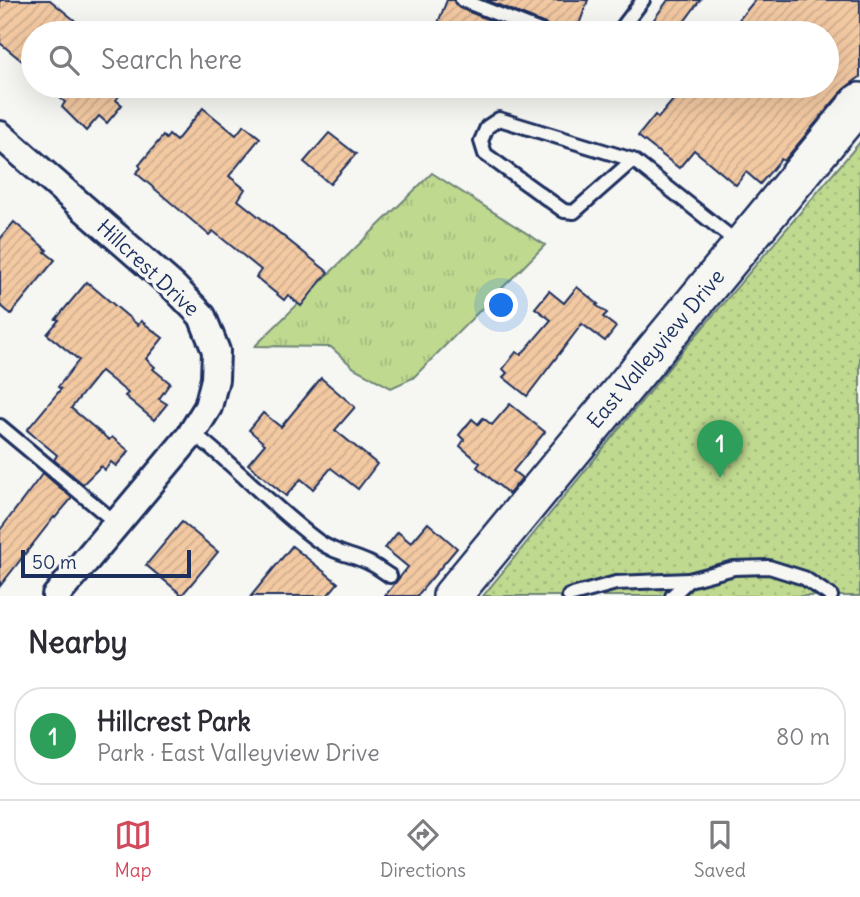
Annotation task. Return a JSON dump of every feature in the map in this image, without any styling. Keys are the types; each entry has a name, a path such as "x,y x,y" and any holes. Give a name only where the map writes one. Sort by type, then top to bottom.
{"street":[{"name":"East Valleyview Drive","path":"452,596 860,102"},
{"name":"Hillcrest Drive","path":"0,135 174,287 202,316 216,351 215,379 208,407 192,432 56,596"}],"lane":[{"path":"462,0 515,21"},
{"path":"627,21 643,0"},
{"path":"633,160 574,212 564,211 485,154 481,141 487,127 499,120 633,160 741,246"},
{"path":"0,426 116,523"},
{"path":"192,432 318,541 339,554 368,562 390,576"},
{"path":"569,596 616,583 689,580 734,568 769,567 804,578 831,596"},
{"path":"672,596 689,580"},
{"path":"616,583 626,596"}],"green space":[{"path":"860,142 860,596 483,596 676,359"},
{"path":"432,173 545,245 413,378 391,388 354,368 331,347 255,346"}],"building":[{"path":"0,0 50,0 75,21 21,21 21,60 0,43"},
{"path":"447,0 453,0 459,8 492,21 439,21"},
{"path":"486,0 588,0 580,21 538,21"},
{"path":"668,0 700,0 685,21 653,21"},
{"path":"755,0 860,0 860,77 839,95 839,21 738,21"},
{"path":"60,98 118,98 116,100 122,105 107,123 99,116 86,131 62,107 65,102"},
{"path":"675,98 836,98 784,161 781,159 760,184 746,172 736,185 694,150 679,168 638,136 655,115 658,118"},
{"path":"203,108 236,135 244,125 260,138 229,176 245,189 238,200 328,272 301,306 288,295 284,300 256,277 261,270 213,231 209,235 136,173 141,168 139,165 163,136 166,139 169,135 176,141"},
{"path":"329,133 356,154 330,184 304,162"},
{"path":"14,222 55,260 11,314 0,305 0,239"},
{"path":"87,282 138,325 141,321 163,338 146,359 155,367 153,369 170,383 159,399 167,404 154,420 125,396 128,393 101,371 71,408 109,440 112,437 129,451 116,466 111,462 105,470 101,466 83,484 54,460 57,455 27,430 61,389 58,387 79,360 47,334"},
{"path":"577,287 607,313 603,317 616,327 605,341 582,324 527,396 503,377 507,373 503,369 516,352 521,355 551,320 535,308 549,291 564,303"},
{"path":"321,378 355,407 335,430 377,464 358,489 331,468 313,489 301,479 286,496 248,464 265,444 249,430 263,413 281,427"},
{"path":"510,404 545,432 513,471 522,478 509,494 477,467 480,463 460,446 464,440 459,435 472,419 478,424 483,418 492,425"},
{"path":"43,473 72,498 0,586 0,530"},
{"path":"182,522 218,552 182,595 146,565"},
{"path":"428,523 457,548 417,596 385,596 408,567 385,548 398,532 411,543"},
{"path":"292,546 338,583 327,596 251,596"}],"place":[{"name":"Hillcrest Park","path":"720,478"}]}
